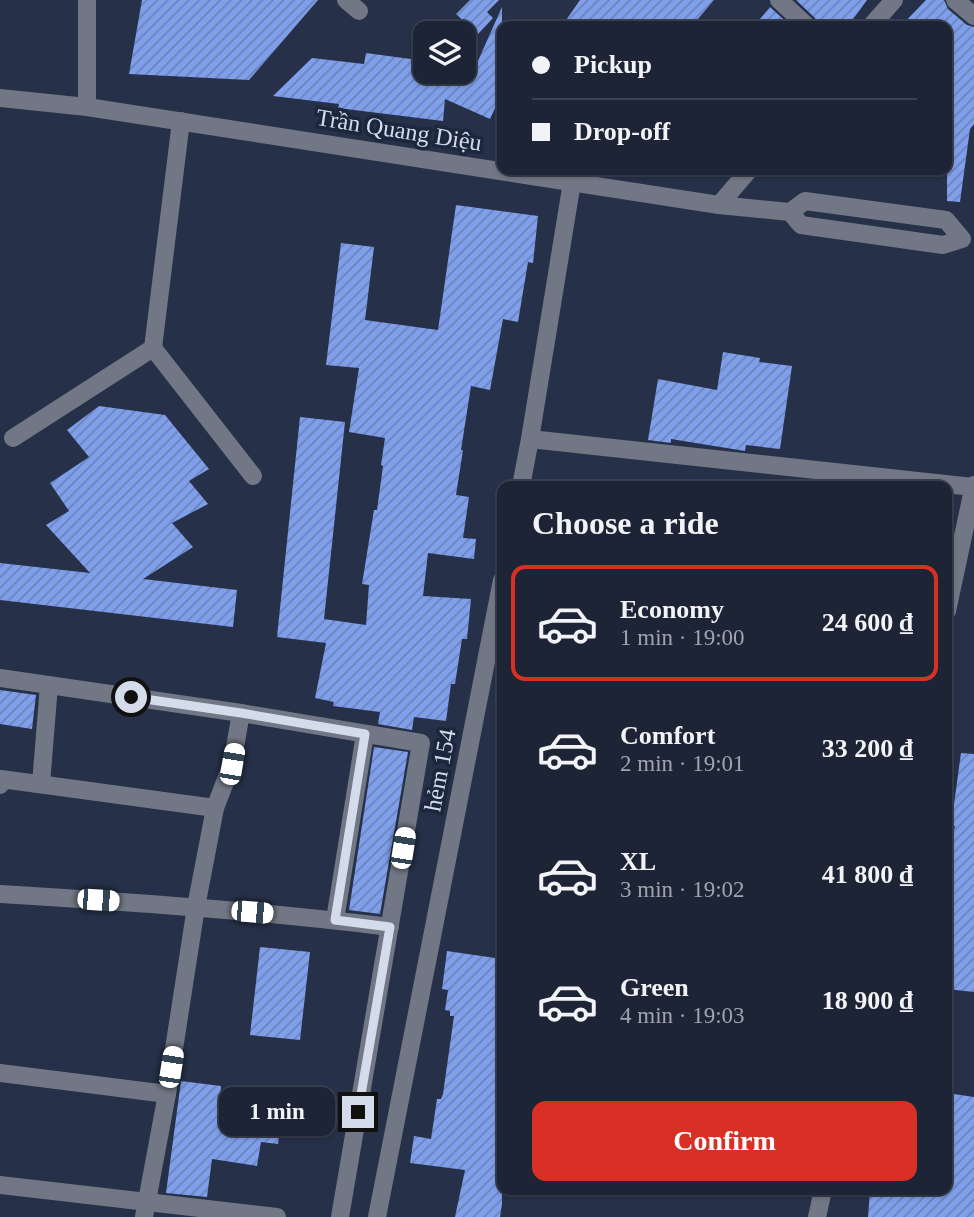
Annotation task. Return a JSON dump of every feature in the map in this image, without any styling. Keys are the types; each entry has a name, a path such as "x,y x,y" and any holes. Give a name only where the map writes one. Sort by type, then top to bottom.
{"street":[{"path":"87,0 87,107"},
{"path":"779,0 802,21"},
{"path":"876,21 894,0"},
{"path":"955,0 974,16"},
{"name":"Trần Quang Diệu","path":"0,98 87,107 497,170"},
{"path":"181,121 153,348 253,476"},
{"name":"Trần Quang Diệu","path":"527,175 719,205 790,212 805,201 946,220 968,240"},
{"path":"719,205 745,175"},
{"path":"522,481 572,182"},
{"name":"Trần Quang Diệu","path":"790,212 801,225 943,245 968,240"},
{"path":"12,438 153,348"},
{"path":"530,439 927,481"},
{"path":"952,484 974,486 952,588"},
{"name":"hẻm 154","path":"377,1217 497,605"},
{"path":"0,678 241,713 421,743 340,1217"},
{"path":"41,784 49,685"},
{"path":"145,1209 215,808 232,764 241,713"},
{"path":"335,920 365,734"},
{"path":"0,785 1,779 215,808"},
{"path":"0,894 196,907 390,927"},
{"path":"0,1073 167,1094"},
{"path":"0,1185 145,1209 277,1217"},
{"path":"817,1217 822,1195"}],"building":[{"path":"142,0 318,0 249,80 129,74"},
{"path":"470,0 499,0 487,12 493,18 478,34 476,21 464,21 456,14"},
{"path":"580,0 714,0 696,21 565,21"},
{"path":"796,0 867,0 852,21 816,21"},
{"path":"926,0 944,0 948,9 967,25 974,27 974,124 970,129 960,202 947,201 947,175 952,175 952,21 906,21"},
{"path":"502,7 502,21 497,21 497,104 490,119 445,99 443,121 338,108 339,104 273,96 312,58 364,64 366,53 413,59 413,84 476,84 476,65"},
{"path":"770,7 785,21 758,21"},
{"path":"456,205 538,216 533,263 528,262 518,322 503,319 490,390 471,386 456,495 469,497 463,538 476,539 474,559 428,553 423,596 471,599 467,639 462,639 455,684 451,684 446,721 414,717 412,730 378,724 380,712 333,706 334,702 315,698 326,643 277,637 300,417 345,422 324,619 366,625 369,585 362,584 374,510 377,510 385,438 349,432 359,368 326,365 341,243 374,247 365,320 438,330"},
{"path":"723,352 760,358 759,362 792,366 780,449 746,445 745,451 671,439 671,443 648,440 658,379 717,390"},
{"path":"99,406 165,415 209,469 189,481 208,504 172,523 193,547 143,579 237,590 233,627 0,600 0,563 90,573 46,525 69,511 50,483 89,457 67,430"},
{"path":"0,690 36,695 32,729 0,724"},
{"path":"374,747 408,752 380,914 349,910"},
{"path":"961,753 974,754 974,992 952,990 952,838 955,826 952,826"},
{"path":"260,947 310,952 300,1040 250,1035"},
{"path":"447,951 497,958 497,1195 502,1195 500,1217 455,1217 465,1170 410,1163 414,1136 431,1139 437,1099 441,1099 443,1094 454,1016 450,1016 450,1011 445,1010 448,990 442,989"},
{"path":"181,1081 221,1086 220,1096 283,1106 278,1144 261,1142 257,1166 212,1159 207,1197 166,1193"},
{"path":"952,1094 974,1097 974,1217 868,1217 870,1195 952,1195"}],"route":[{"path":"131,697 365,734 335,920 390,927 358,1112"}]}
